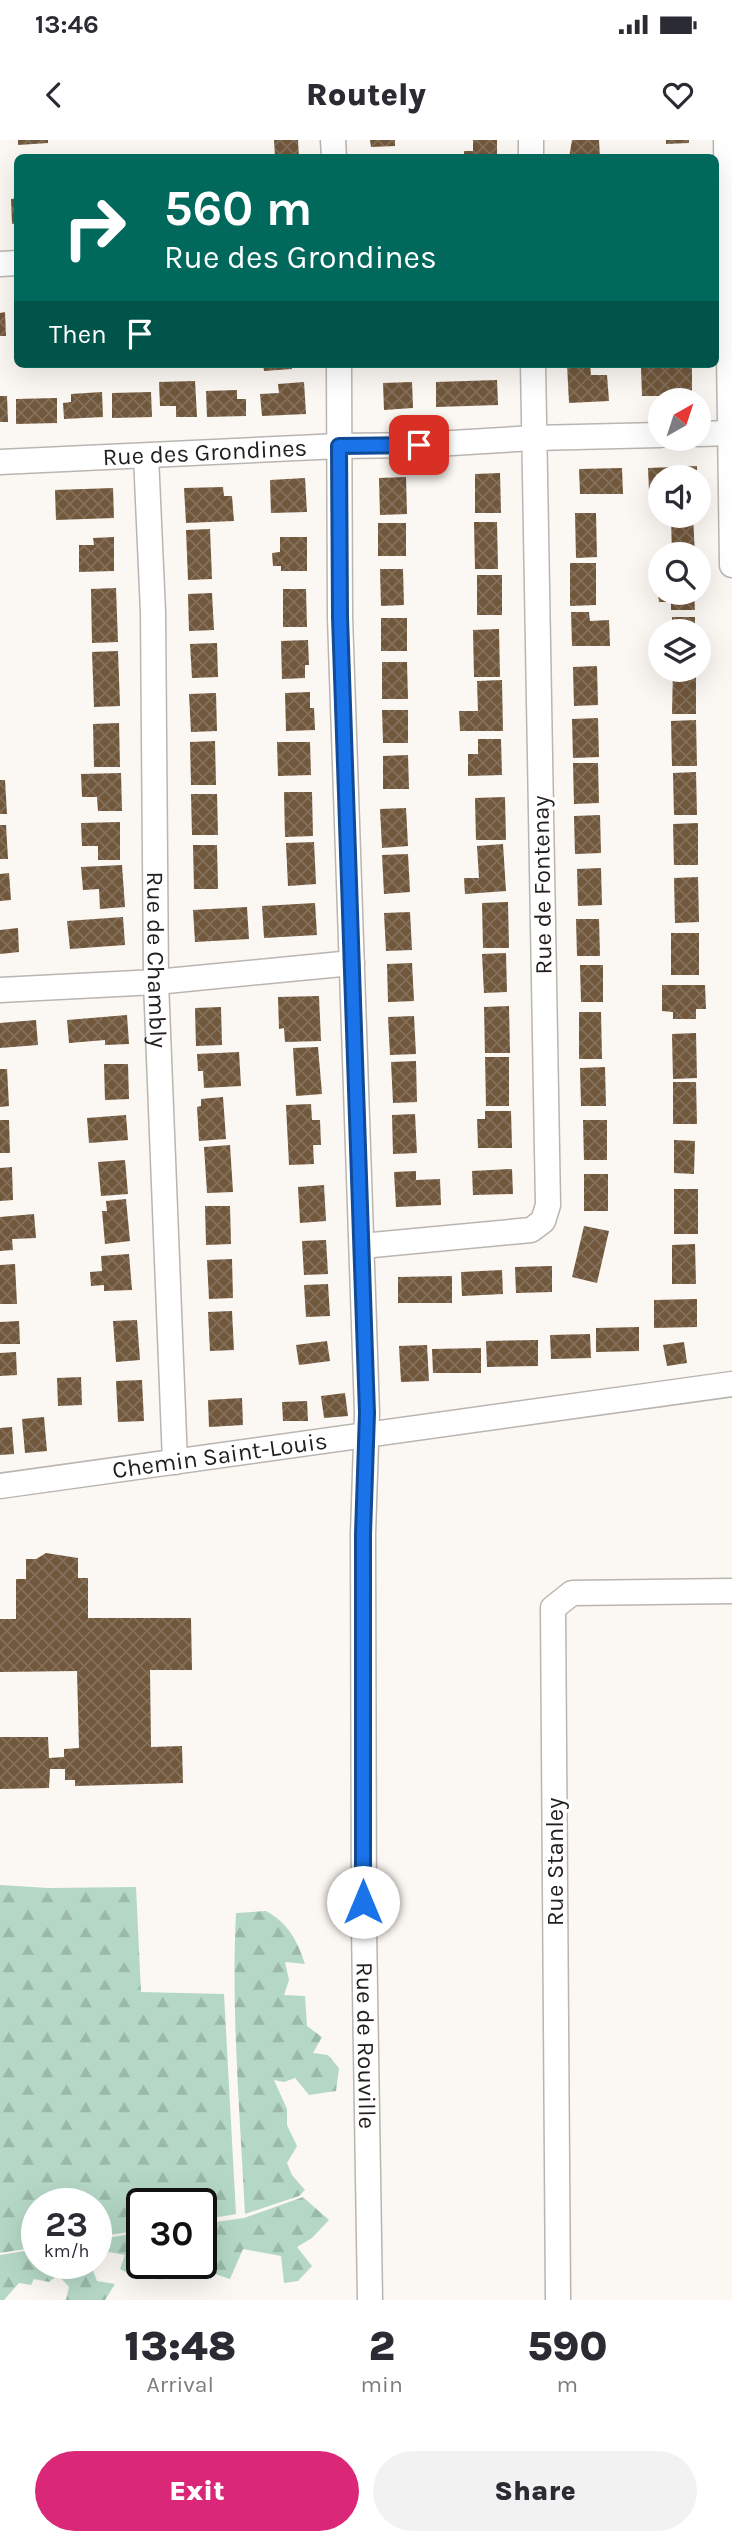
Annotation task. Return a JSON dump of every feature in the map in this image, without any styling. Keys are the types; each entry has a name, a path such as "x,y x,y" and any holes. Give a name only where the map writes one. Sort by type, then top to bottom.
{"street":[{"path":"726,140 732,565"},
{"name":"Rue de Rouville","path":"339,368 340,617 367,1436 364,1458 363,1534 363,1928 370,2300"},
{"name":"Rue de Fontenay","path":"362,1246 531,1230 543,1221 548,1205 533,368"},
{"path":"711,434 731,433"},
{"name":"Rue des Grondines","path":"0,462 648,435"},
{"name":"Rue de Chambly","path":"146,456 153,612 156,982 175,1462"},
{"path":"0,990 156,982 352,963"},
{"name":"Chemin Saint-Louis","path":"0,1486 732,1384"},
{"name":"Rue Stanley","path":"558,2300 553,1608 572,1593 732,1591"}],"green space":[{"path":"0,1885 48,1888 136,1887 141,1992 224,1994 236,2214 217,2217 217,2188 126,2188 126,2232 112,2235 112,2188 21,2188 21,2250 0,2253"},
{"path":"266,1911 291,1933 305,1964 285,1962 289,1980 284,1995 305,1996 307,2026 322,2037 313,2053 328,2055 339,2068 336,2091 309,2095 295,2078 284,2082 274,2080 287,2109 287,2125 297,2146 287,2163 292,2175 305,2190 299,2196 245,2214 235,2026 236,1913"},
{"path":"303,2197 329,2220 312,2238 297,2247 312,2266 298,2281 284,2283 281,2256 243,2249 230,2279 217,2275 217,2222 244,2218"},
{"path":"126,2235 126,2272 120,2269 125,2255 112,2253 112,2237"},
{"path":"21,2252 21,2279 34,2279 31,2285 19,2283 4,2300 0,2300 0,2255"},
{"path":"62,2279 96,2279 115,2284 105,2300 66,2300 69,2287"}],"building":[{"path":"18,140 48,140 48,143 18,145"},
{"path":"274,140 298,140 299,154 275,154"},
{"path":"370,140 395,140 395,146 371,147"},
{"path":"473,140 497,140 497,154 464,154 464,151 473,151"},
{"path":"572,140 599,140 600,154 570,154"},
{"path":"666,140 689,140 689,143 666,144"},
{"path":"11,199 14,199 12,224"},
{"path":"5,312 6,336 0,336 0,313"},
{"path":"264,368 292,368 292,369 264,371"},
{"path":"567,368 590,368 591,375 607,375 609,401 569,403"},
{"path":"641,368 692,368 692,388 648,388 648,396 642,396"},
{"path":"497,380 498,405 436,407 436,382"},
{"path":"195,381 197,417 176,417 176,406 160,406 159,382"},
{"path":"304,382 306,414 262,416 260,394 279,393 278,384"},
{"path":"412,382 413,408 384,410 383,383"},
{"path":"237,390 237,399 246,399 246,416 207,417 206,391"},
{"path":"102,392 103,417 64,419 63,403 71,402 71,394"},
{"path":"151,392 152,417 112,418 112,393"},
{"path":"0,396 7,396 8,422 0,422"},
{"path":"57,398 57,423 16,424 16,399"},
{"path":"622,468 623,494 580,494 579,469"},
{"path":"500,473 501,513 475,513 475,474"},
{"path":"406,477 407,514 380,515 379,478"},
{"path":"305,478 307,512 271,513 270,480"},
{"path":"223,487 224,496 232,496 234,521 186,523 184,488"},
{"path":"113,488 114,518 56,520 55,490"},
{"path":"575,513 596,513 597,557 576,558"},
{"path":"474,522 497,522 498,569 475,569"},
{"path":"378,523 406,523 406,556 378,556"},
{"path":"671,528 694,528 694,542 672,542"},
{"path":"210,529 212,579 188,580 186,530"},
{"path":"114,537 114,571 79,572 79,545 94,545 93,538"},
{"path":"280,537 307,537 307,571 281,571 281,566 273,566 272,553 280,552"},
{"path":"570,563 596,563 596,605 570,606"},
{"path":"380,569 403,569 404,605 381,606"},
{"path":"477,575 502,575 502,615 477,615"},
{"path":"116,588 118,642 92,643 91,589"},
{"path":"283,589 306,589 307,627 283,627"},
{"path":"212,593 214,630 189,631 188,594"},
{"path":"671,605 695,605 695,610 671,610"},
{"path":"571,612 589,612 590,621 609,620 610,646 572,646"},
{"path":"672,617 695,617 695,619"},
{"path":"381,618 407,618 407,651 381,651"},
{"path":"499,629 500,677 474,677 473,630"},
{"path":"308,640 309,665 305,665 305,678 282,679 281,641"},
{"path":"217,643 218,677 192,678 190,644"},
{"path":"118,651 120,706 94,707 92,652"},
{"path":"382,662 407,662 408,699 382,699"},
{"path":"597,666 598,705 574,706 573,667"},
{"path":"502,680 503,731 460,731 459,711 478,711 477,681"},
{"path":"673,682 696,682 696,714 672,714"},
{"path":"310,692 315,730 286,731 285,693"},
{"path":"216,693 217,731 191,732 189,694"},
{"path":"382,710 408,710 408,743 383,743"},
{"path":"598,718 599,757 573,758 572,719"},
{"path":"696,720 697,766 672,766 671,721"},
{"path":"119,723 120,767 94,767 93,724"},
{"path":"478,739 501,739 502,775 468,776 468,754 478,754"},
{"path":"215,741 216,785 191,785 190,742"},
{"path":"277,742 310,742 311,775 278,776"},
{"path":"408,755 409,789 383,789 383,756"},
{"path":"573,763 598,763 599,803 574,804"},
{"path":"696,772 697,815 674,815 673,773"},
{"path":"121,773 122,811 98,811 97,797 82,797 81,774"},
{"path":"0,780 5,780 7,814 0,814"},
{"path":"284,792 312,792 313,836 285,837"},
{"path":"191,794 217,794 218,835 192,835"},
{"path":"505,797 506,840 476,840 475,798"},
{"path":"406,808 408,846 382,848 380,809"},
{"path":"600,815 601,853 575,854 574,816"},
{"path":"120,822 120,860 98,860 98,846 82,846 81,823"},
{"path":"698,823 698,865 674,865 673,824"},
{"path":"0,825 6,825 8,859 0,859"},
{"path":"314,842 316,884 288,886 286,843"},
{"path":"503,844 506,891 465,894 464,878 479,878 477,846"},
{"path":"193,845 217,845 218,889 194,889"},
{"path":"408,854 410,892 384,894 382,855"},
{"path":"122,865 125,907 100,909 99,889 83,890 81,867"},
{"path":"601,868 602,905 578,906 577,869"},
{"path":"9,873 11,900 0,901 0,874"},
{"path":"698,877 699,922 675,923 674,878"},
{"path":"508,902 509,948 483,948 482,903"},
{"path":"315,903 317,935 264,938 262,906"},
{"path":"247,907 249,939 195,942 193,910"},
{"path":"410,912 412,950 386,951 384,913"},
{"path":"123,917 125,945 70,949 67,921"},
{"path":"576,919 599,919 600,956 577,956"},
{"path":"18,928 19,952 0,954 0,930"},
{"path":"671,933 699,933 699,975 671,975"},
{"path":"506,953 507,992 484,993 482,954"},
{"path":"412,963 414,1001 388,1002 387,964"},
{"path":"580,965 603,965 603,1002 581,1002"},
{"path":"662,985 705,985 706,1009 696,1009 696,1019 673,1019 673,1012 662,1011"},
{"path":"319,996 321,1041 285,1042 284,1028 279,1029 278,997"},
{"path":"509,1006 510,1053 485,1053 484,1007"},
{"path":"221,1007 222,1045 196,1046 195,1008"},
{"path":"579,1012 601,1012 602,1059 579,1059"},
{"path":"127,1015 129,1044 105,1045 105,1040 69,1043 67,1020"},
{"path":"414,1016 416,1054 390,1055 388,1017"},
{"path":"36,1020 38,1045 0,1048 0,1023"},
{"path":"696,1033 697,1078 673,1079 672,1034"},
{"path":"318,1047 322,1094 296,1096 293,1048"},
{"path":"239,1052 241,1086 204,1088 203,1071 198,1071 197,1054"},
{"path":"485,1057 509,1057 509,1106 486,1106"},
{"path":"416,1061 417,1102 393,1103 391,1062"},
{"path":"104,1064 128,1064 129,1099 105,1100"},
{"path":"605,1067 606,1106 581,1106 580,1068"},
{"path":"0,1069 7,1069 9,1106 0,1107"},
{"path":"673,1082 696,1082 697,1124 673,1124"},
{"path":"223,1097 226,1139 199,1141 197,1107 201,1106 201,1099"},
{"path":"311,1104 312,1120 320,1120 321,1145 313,1145 314,1164 289,1165 286,1105"},
{"path":"485,1111 511,1111 512,1148 478,1148 477,1119 485,1119"},
{"path":"415,1114 417,1153 393,1154 392,1115"},
{"path":"126,1115 128,1140 89,1143 87,1118"},
{"path":"0,1120 9,1120 10,1153 0,1153"},
{"path":"583,1120 607,1120 607,1160 584,1160"},
{"path":"674,1140 695,1141 694,1174 674,1173"},
{"path":"230,1145 233,1192 207,1193 204,1147"},
{"path":"125,1160 128,1194 101,1196 98,1162"},
{"path":"12,1167 13,1200 0,1201 0,1168"},
{"path":"512,1169 513,1194 473,1195 472,1171"},
{"path":"416,1171 416,1180 440,1179 441,1205 396,1207 394,1172"},
{"path":"584,1174 608,1174 608,1211 584,1211"},
{"path":"324,1185 326,1221 300,1223 298,1187"},
{"path":"674,1189 698,1189 698,1234 674,1234"},
{"path":"126,1199 130,1241 105,1244 102,1211 107,1211 106,1201"},
{"path":"205,1206 230,1206 231,1244 206,1245"},
{"path":"34,1214 36,1238 12,1239 13,1250 0,1251 0,1217"},
{"path":"584,1226 609,1231 597,1283 572,1277"},
{"path":"326,1240 328,1274 304,1275 302,1241"},
{"path":"695,1244 696,1284 672,1284 672,1245"},
{"path":"129,1254 132,1290 104,1291 104,1285 91,1286 90,1272 102,1271 101,1256"},
{"path":"232,1259 233,1298 209,1299 207,1260"},
{"path":"15,1264 17,1304 0,1304 0,1265"},
{"path":"552,1266 552,1292 516,1293 515,1267"},
{"path":"502,1270 503,1294 462,1296 461,1272"},
{"path":"452,1276 452,1303 398,1303 398,1277"},
{"path":"328,1284 330,1316 306,1317 304,1285"},
{"path":"697,1299 697,1327 654,1328 654,1300"},
{"path":"232,1311 234,1350 210,1351 208,1312"},
{"path":"137,1320 140,1360 116,1362 113,1321"},
{"path":"19,1321 20,1344 0,1344 0,1322"},
{"path":"639,1327 639,1351 596,1352 596,1328"},
{"path":"590,1334 591,1358 551,1359 550,1335"},
{"path":"538,1340 538,1366 487,1367 486,1341"},
{"path":"327,1341 330,1361 299,1365 296,1345"},
{"path":"684,1342 687,1363 667,1366 663,1345"},
{"path":"427,1345 429,1381 401,1382 399,1346"},
{"path":"481,1348 481,1373 433,1373 432,1349"},
{"path":"16,1352 17,1375 0,1376 0,1353"},
{"path":"81,1377 82,1405 58,1406 57,1378"},
{"path":"142,1380 144,1421 118,1422 116,1381"},
{"path":"345,1393 348,1416 324,1418 321,1396"},
{"path":"242,1398 243,1425 209,1427 208,1400"},
{"path":"307,1401 308,1421 283,1421 282,1402"},
{"path":"44,1417 47,1451 25,1453 22,1419"},
{"path":"12,1427 14,1454 0,1455 0,1428"},
{"path":"46,1553 78,1558 78,1578 88,1578 88,1618 191,1618 192,1670 150,1670 151,1747 182,1746 183,1783 75,1786 75,1780 65,1780 65,1769 50,1769 49,1788 0,1789 0,1737 48,1737 49,1758 64,1757 64,1749 79,1748 77,1671 0,1672 0,1619 16,1619 16,1579 26,1579 26,1559 36,1559"}],"route":[{"path":"363,1902 363,1534 367,1413 340,617 339,446 419,445"}]}
